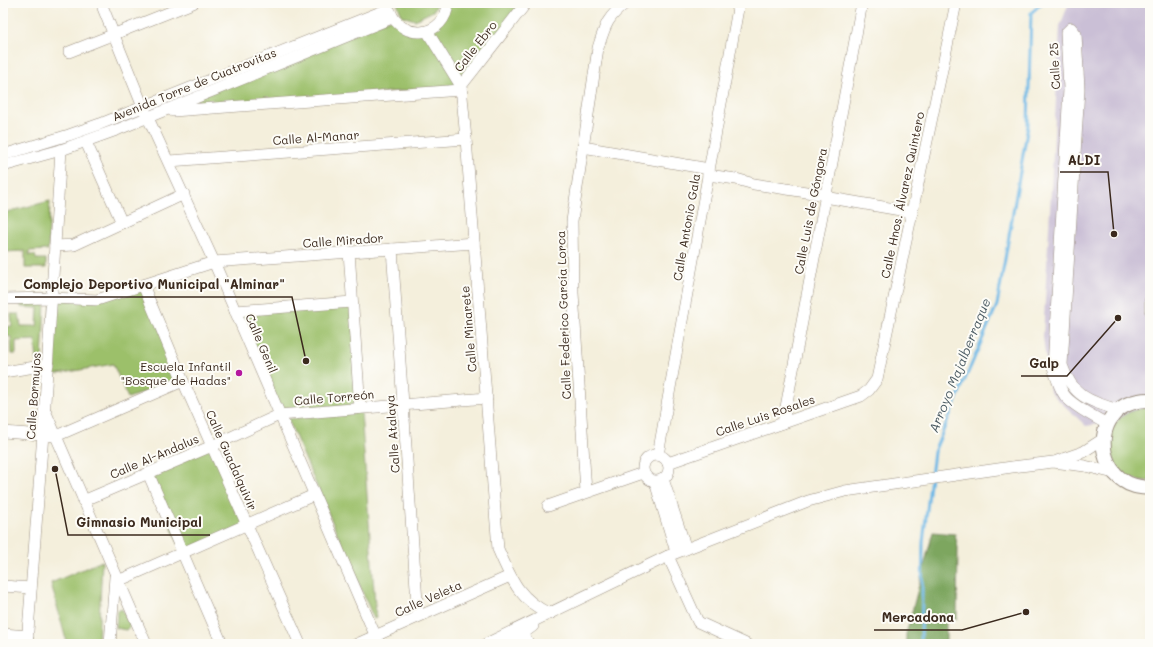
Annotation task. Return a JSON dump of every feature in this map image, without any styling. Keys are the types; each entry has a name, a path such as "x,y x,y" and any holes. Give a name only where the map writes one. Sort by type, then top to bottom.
{"main road":[{"path":"1150,400 1139,400 1126,405 1119,410 1107,424 1103,439 1103,451 1107,463 1114,473 1124,482 1136,487 1150,488"}],"street":[{"path":"390,10 404,29 419,32 434,28 443,20 446,16 448,3"},
{"name":"Calle Ebro","path":"461,88 523,7 524,3"},
{"name":"Calle Federico García Lorca","path":"586,492 573,279 572,221 598,48 604,29 614,13 626,3"},
{"name":"Calle Antonio Gala","path":"658,455 739,3"},
{"name":"Calle Luis de Góngora","path":"782,423 862,3"},
{"name":"Calle Hnos. Álvarez Quintero","path":"869,390 877,379 956,3"},
{"path":"69,52 114,35 186,4"},
{"name":"Calle Genil","path":"103,8 143,107 149,117 214,262 377,640"},
{"name":"Avenida Torre de Cuatrovitas","path":"3,155 69,135 390,10"},
{"name":"Avenida Torre de Cuatrovitas","path":"3,166 86,142 162,112 390,10"},
{"name":"Calle 25","path":"1107,424 1087,412 1066,396 1058,383 1053,367 1069,89 1066,33 1071,28 1076,34 1079,89 1062,365 1066,378 1074,389 1088,400 1119,410"},
{"name":"Calle Minarete","path":"427,31 461,88 498,549 510,576 520,592 529,602 550,614"},
{"path":"162,112 461,88"},
{"name":"Calle Al-Manar","path":"169,161 466,138"},
{"path":"86,142 122,223"},
{"path":"583,147 709,172 754,184 912,212"},
{"name":"Calle Bormujos","path":"27,640 44,434 54,246 61,150"},
{"path":"54,246 74,245 184,194"},
{"name":"Calle Mirador","path":"3,299 51,298 97,300 214,262 474,243"},
{"name":"Calle Atalaya","path":"392,249 418,616"},
{"path":"349,252 360,408"},
{"name":"Calle Guadalquivir","path":"143,285 183,381 300,644"},
{"path":"1150,301 1150,310"},
{"path":"235,311 352,302"},
{"path":"3,372 48,365"},
{"path":"3,432 56,436 183,381"},
{"name":"Calle Luis Rosales","path":"668,462 861,396 869,390"},
{"name":"Calle Torreón","path":"279,415 486,398"},
{"path":"45,411 116,578 146,644"},
{"name":"Calle Al-Andalus","path":"83,501 212,446 279,415"},
{"path":"486,644 677,552 808,501 845,491 1053,462 1083,452 1103,439"},
{"path":"658,455 668,462 668,472 659,480 648,479 643,473 642,469 644,461 650,456 658,455"},
{"path":"1053,462 1085,466 1114,473"},
{"path":"148,473 222,644"},
{"path":"548,506 643,473"},
{"path":"659,480 677,552 698,622 746,644"},
{"path":"116,578 247,525 314,495"},
{"name":"Calle Veleta","path":"357,644 377,640 418,616 510,576"},
{"path":"110,644 116,578"},
{"path":"3,586 31,588"},
{"path":"509,644 550,614"},
{"path":"3,634 27,640"},
{"path":"522,634 529,644"}],"shaded area":[{"path":"1069,3 1150,3 1150,415 1086,426 1050,392 1043,337 1060,26"}],"green space":[{"path":"397,3 438,3 433,11 415,20 402,16"},
{"path":"448,3 524,3 461,86 162,111 392,18 427,31"},
{"path":"50,201 48,250 29,251 29,255 35,255 36,259 46,259 46,268 25,268 25,251 3,252 3,213"},
{"path":"143,285 181,379 128,398 113,364 47,376 51,298 97,300"},
{"path":"21,301 45,303 42,360 37,361 35,340 16,341 16,354 12,354 11,337 7,336 5,327 12,326 11,314 19,314 21,326 37,326 38,308 21,307"},
{"path":"352,302 360,408 279,415 235,311"},
{"path":"1150,408 1150,481 1127,477 1117,468 1109,444 1109,436 1112,429 1121,417 1135,410"},
{"path":"361,412 376,618 374,619 288,419"},
{"path":"212,446 247,525 182,552 148,473"},
{"path":"933,532 955,534 958,548 957,619 946,620 946,644 906,644 906,634"},
{"path":"102,561 98,644 67,644 51,583"},
{"path":"122,609 130,626 126,630 116,628 117,611"}],"waterway":[{"name":"Arroyo Majalberraque","path":"921,644 923,542 934,452 997,305 1028,126 1031,13 1042,3"}],"place":[{"name":"ALDI","path":"1114,234"},
{"name":"Galp","path":"1118,318"},
{"name":"Complejo Deportivo Municipal \"Alminar\"","path":"306,361"},
{"name":"Escuela Infantil \"Bosque de Hadas\"","path":"239,373"},
{"name":"Gimnasio Municipal","path":"55,469"},
{"name":"Mercadona","path":"1026,612"}]}
